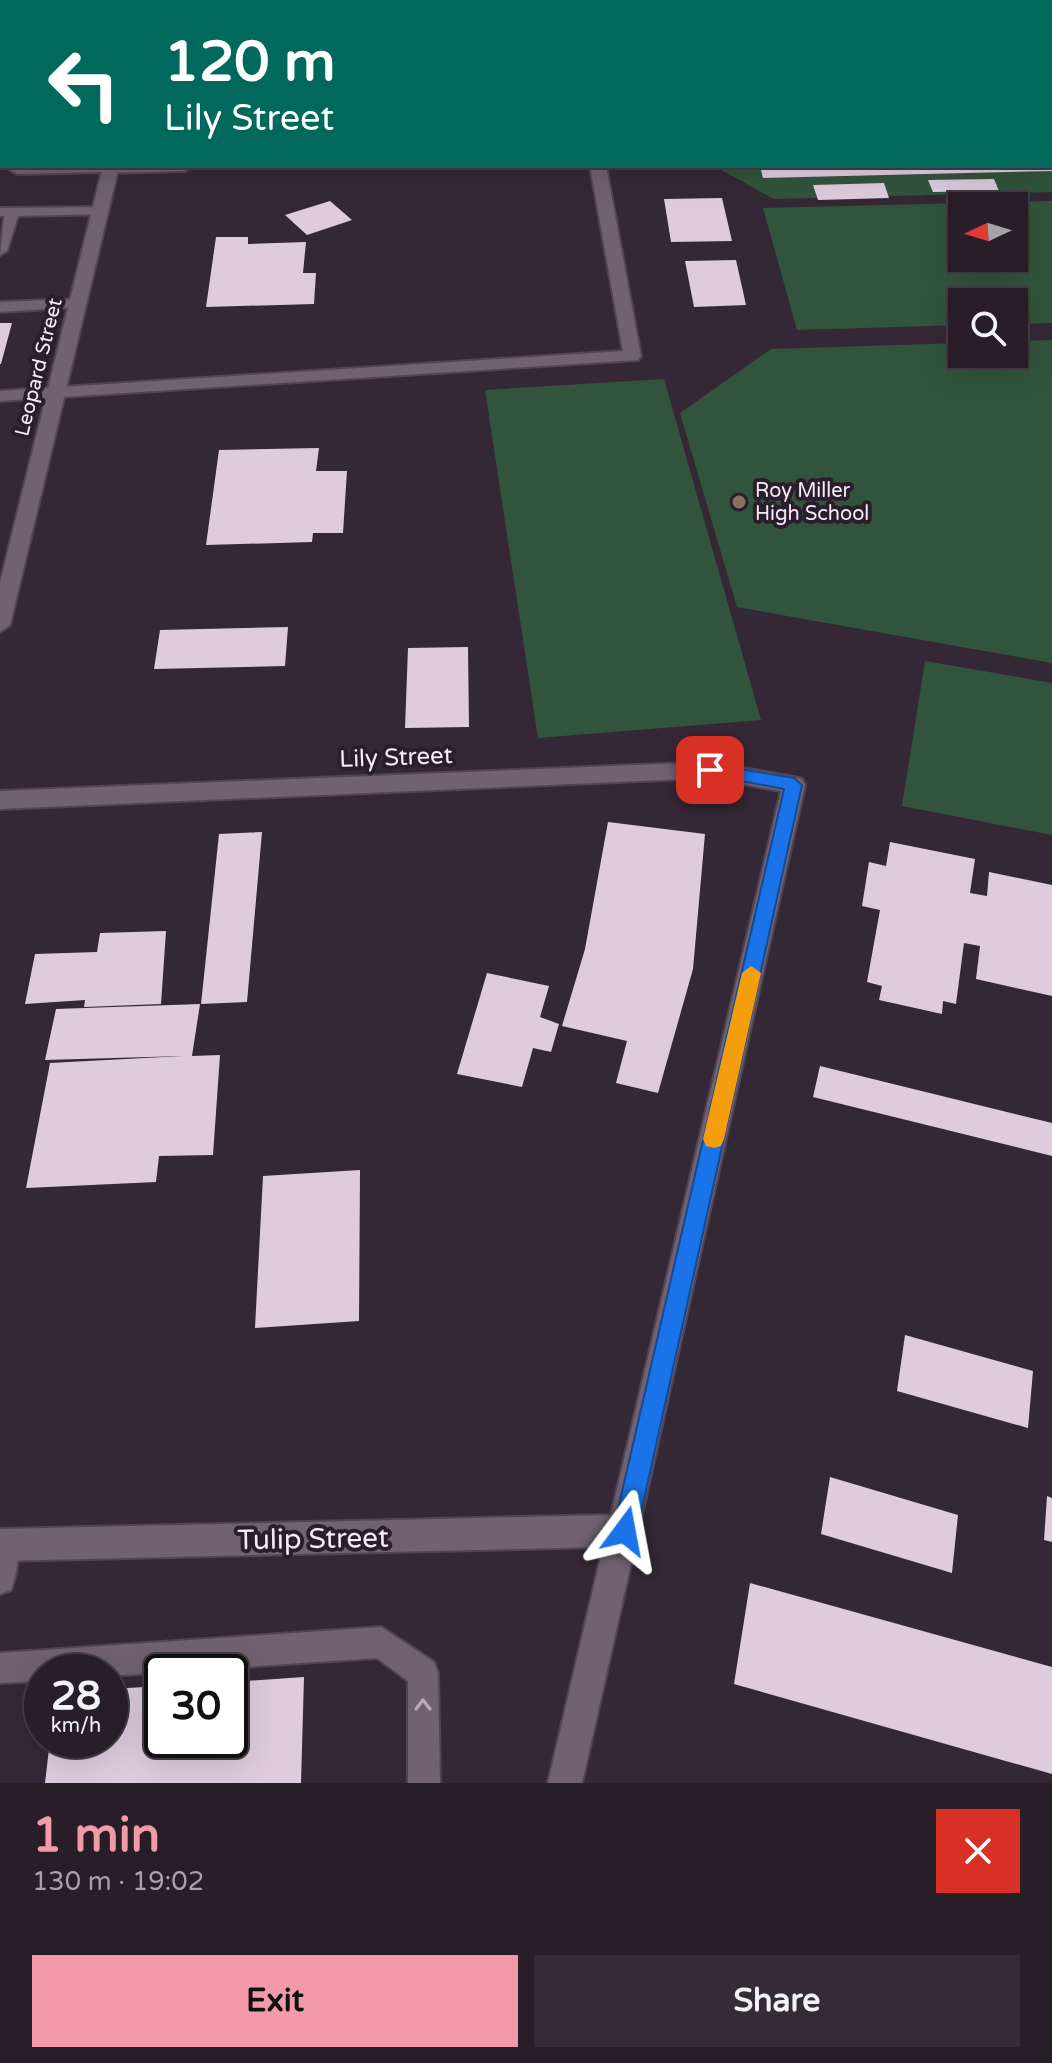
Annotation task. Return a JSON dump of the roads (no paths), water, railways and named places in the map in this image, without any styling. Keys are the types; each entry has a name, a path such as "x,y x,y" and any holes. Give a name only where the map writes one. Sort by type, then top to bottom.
{"street":[{"name":"Leopard Street","path":"0,625 111,168"},
{"path":"0,396 632,356 598,168"},
{"name":"Lily Street","path":"0,800 710,770 794,785 625,1531"},
{"path":"565,1783 625,1531"},
{"name":"Tulip Street","path":"2,1545 625,1531"}],"lane":[{"path":"18,168 80,168"},
{"path":"0,251 6,212 100,211"},
{"path":"0,307 76,304"},
{"path":"0,1579 2,1545"},
{"path":"0,1668 381,1642 423,1673 424,1783"}],"place":[{"name":"Roy Miller High School","path":"739,502"}]}
